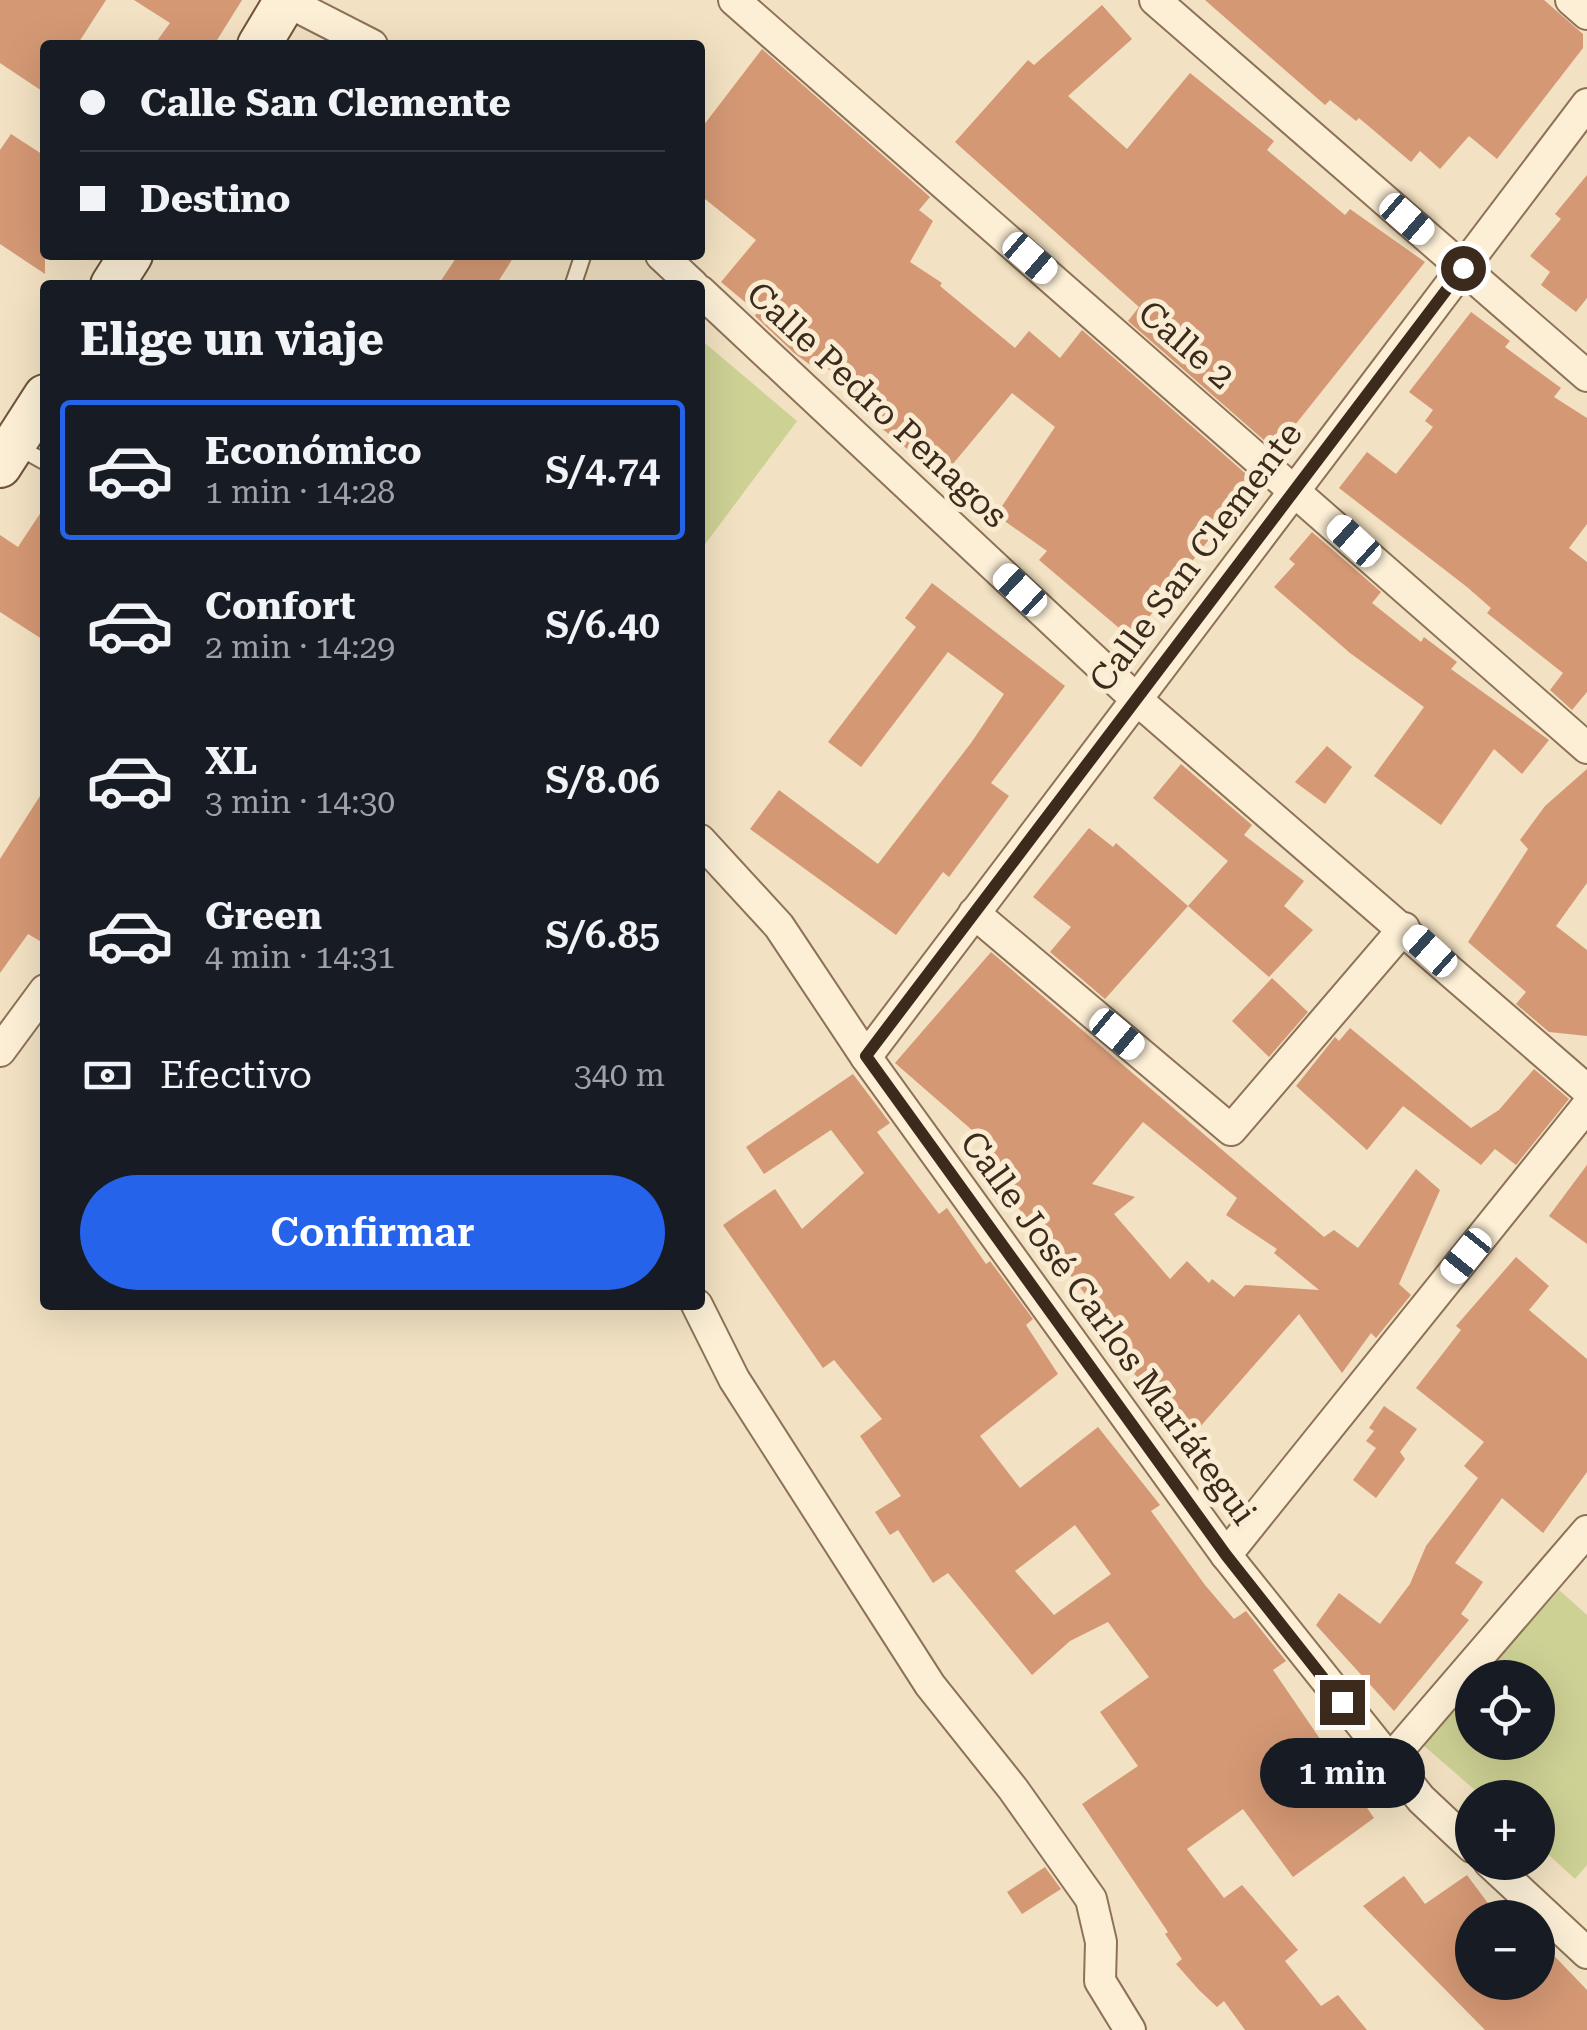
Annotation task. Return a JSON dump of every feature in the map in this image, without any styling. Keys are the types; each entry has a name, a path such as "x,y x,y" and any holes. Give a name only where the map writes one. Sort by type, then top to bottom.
{"street":[{"name":"Calle 2","path":"734,0 1587,748"},
{"path":"1155,0 1587,376"},
{"path":"1571,0 1587,14"},
{"path":"262,40 286,1 362,40"},
{"name":"Calle San Clemente","path":"866,1056 1587,104"},
{"name":"Calle Pedro Penagos","path":"666,260 688,280"},
{"name":"Calle Pedro Penagos","path":"705,297 1136,699 1587,1090"},
{"path":"15,452 40,405"},
{"name":"Calle José Carlos Mariátegui","path":"705,845 780,926 866,1056 1226,1555 1420,1799 1455,1831"},
{"path":"974,913 1232,1130 1404,928"},
{"path":"0,1051 40,997"},
{"path":"1226,1555 1587,1106"},
{"path":"699,1310 734,1380 930,1686 1013,1789 1092,1900 1100,1942 1100,1982 1130,2030"},
{"path":"1389,1761 1587,1530"},
{"path":"1509,1880 1587,1953"}],"green space":[{"path":"705,343 797,421 705,544"},
{"path":"1559,1590 1587,1615 1587,1865 1575,1879 1555,1861 1555,1780 1463,1780 1423,1745 1455,1708 1455,1760 1555,1760 1555,1660 1497,1660"}],"building":[{"path":"0,0 106,0 80,40 40,40 40,90 0,63"},
{"path":"134,0 242,0 217,40 158,40 170,23"},
{"path":"1205,0 1544,0 1583,34 1583,48 1497,159 1469,136 1440,169 1420,151 1411,162 1359,118 1356,121 1330,100 1325,105"},
{"path":"1102,5 1132,39 1068,96 1127,149 1190,73 1274,141 1267,150 1345,215 1350,209 1425,262 1275,450 1128,321 1139,307 955,142 1028,60 1034,65"},
{"path":"762,49 930,197 919,210 933,221 910,262 942,283 940,286 1015,348 1029,331 1060,358 1082,330 1254,481 1256,486 1231,511 1132,639 1039,560 1047,551 996,515 1055,427 1012,393 942,477 875,423 881,415 818,360 813,367 794,353 755,316 757,312 721,282 756,240 705,199 705,123"},
{"path":"11,134 40,153 40,260 45,260 45,274 0,244 0,150"},
{"path":"1587,175 1587,298 1576,312 1541,285 1550,272 1530,256 1561,219 1555,214"},
{"path":"455,260 512,260 499,280 441,280"},
{"path":"1471,312 1510,341 1505,347 1561,388 1554,397 1587,418 1587,524 1569,548 1587,562 1587,692 1572,710 1550,690 1563,673 1487,613 1491,608 1467,587 1339,488 1367,452 1396,474 1433,427 1425,421 1433,410 1409,392"},
{"path":"40,514 40,638 0,612 0,535 18,547"},
{"path":"1312,532 1381,592 1372,603 1421,642 1424,637 1457,662 1451,669 1549,740 1522,774 1494,749 1441,825 1374,776 1424,707 1350,653 1274,587 1295,564 1289,559"},
{"path":"932,583 1065,686 991,783 1009,796 949,877 943,872 896,935 750,829 779,790 878,864 971,743 1004,694 948,652 861,767 828,742 916,627 905,618"},
{"path":"1327,746 1352,767 1325,804 1295,782"},
{"path":"1181,764 1252,825 1244,835 1304,881 1284,906 1313,930 1269,977 1188,906 1228,861 1153,798"},
{"path":"1587,769 1587,883 1556,926 1587,950 1587,1036 1549,1032 1516,1004 1526,992 1468,942 1528,849 1520,840 1545,806"},
{"path":"40,796 40,941 28,934 0,973 0,859"},
{"path":"1089,828 1113,847 1116,843 1188,906 1105,999 1050,952 1071,927 1033,897"},
{"path":"991,952 1324,1237 1334,1230 1358,1248 1416,1169 1440,1190 1399,1284 1411,1295 1376,1338 1371,1333 1342,1373 1299,1314 1192,1436 1126,1365 1137,1354 1116,1334 1009,1196 985,1159 996,1151 895,1063","holes":["1143,1122 1237,1198 1226,1215 1277,1249 1274,1253 1319,1290 1245,1285 1234,1297 1212,1279 1209,1283 1187,1261 1170,1279 1114,1214 1135,1197 1092,1184"]},
{"path":"1272,978 1308,1012 1269,1057 1232,1021"},
{"path":"1350,1028 1471,1128 1499,1110 1534,1069 1569,1099 1516,1165 1495,1149 1481,1165 1403,1106 1367,1150 1296,1086 1335,1037 1339,1041"},
{"path":"853,1074 890,1123 877,1132 939,1214 947,1208 986,1264 990,1261 1033,1319 1026,1325 1058,1374 980,1436 1020,1488 1098,1427 1160,1505 1151,1511 1205,1585 1234,1619 1246,1611 1286,1661 1273,1670 1374,1818 1293,1877 1243,1809 1187,1849 1224,1898 1242,1885 1298,1950 1285,1961 1321,2006 1338,1995 1367,2030 1245,2030 1224,2001 1217,2007 1176,1964 1182,1959 1165,1934 1168,1932 1082,1804 1138,1766 1100,1712 1149,1677 1108,1622 1070,1641 1032,1675 948,1573 933,1583 898,1530 890,1535 875,1512 901,1496 860,1436 882,1419 834,1360 823,1368 723,1225 775,1189 802,1229 864,1173 831,1130 764,1174 746,1147","holes":["1075,1525 1111,1574 1054,1615 1015,1571"]},
{"path":"1587,1165 1587,1244 1549,1216"},
{"path":"1516,1257 1549,1286 1529,1310 1587,1359 1587,1472 1543,1533 1502,1498 1455,1563 1483,1582 1461,1614 1469,1620 1394,1711 1316,1625 1339,1593 1380,1624 1410,1584 1426,1546 1478,1478 1464,1466 1484,1442 1416,1388 1461,1330 1456,1326"},
{"path":"1384,1406 1417,1429 1400,1452 1405,1459 1376,1498 1353,1480 1376,1448 1366,1441 1374,1431 1369,1428"},
{"path":"1045,1867 1061,1889 1022,1914 1007,1892"},
{"path":"1404,1876 1425,1904 1460,1880 1471,1880 1486,1900 1455,1900 1455,2000 1363,1906"},
{"path":"1555,1957 1587,1990 1587,2030 1485,2030 1455,2000 1555,2000"}],"route":[{"path":"1342,1702 1226,1555 866,1056 1463,268"}]}
